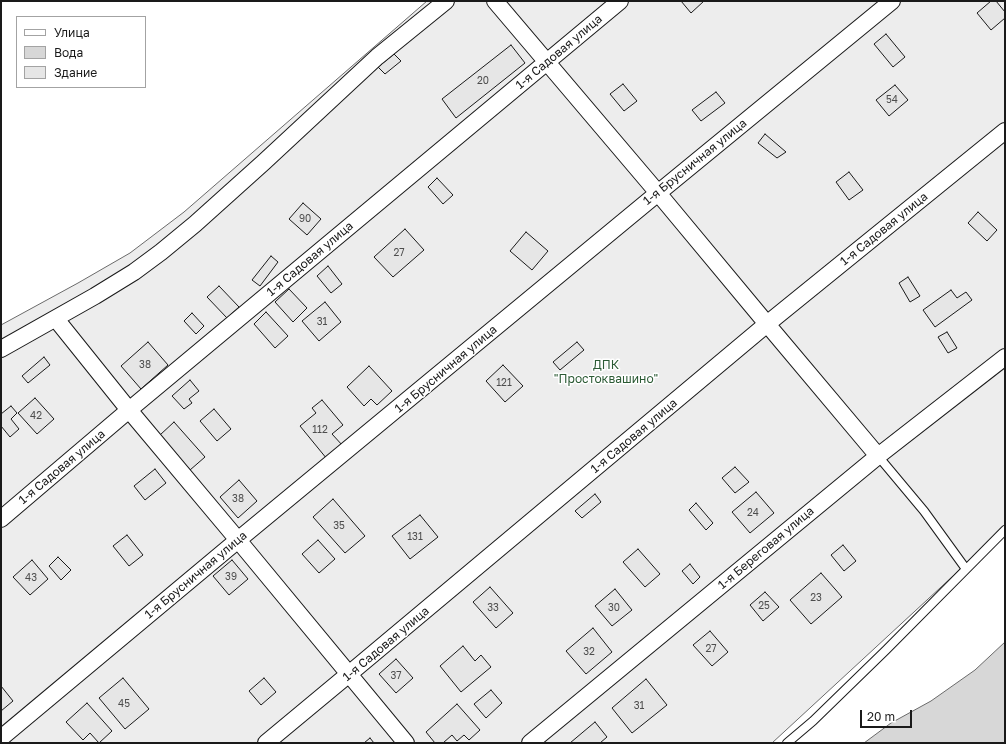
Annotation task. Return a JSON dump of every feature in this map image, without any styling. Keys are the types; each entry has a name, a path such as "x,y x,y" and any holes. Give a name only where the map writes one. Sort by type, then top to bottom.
{"street":[{"path":"1,350 134,272 161,252 195,224 264,162 377,57 446,1"},
{"path":"495,1 878,456"},
{"name":"1-я Садовая улица","path":"1,519 129,410 620,1"},
{"name":"1-я Брусничная улица","path":"1,738 238,540 892,1"},
{"name":"1-я Садовая улица","path":"266,743 767,324 1005,131"},
{"path":"56,319 129,410 406,743"},
{"name":"1-я Береговая улица","path":"530,743 878,456 1005,357"}],"lane":[{"path":"878,456 924,511 966,569"},
{"path":"787,743 813,721 886,650 1005,530"}],"shaded area":[{"name":"ДПК \"Простоквашино\"","path":"427,1 1005,1 1005,528 772,743 1,743 1,325 130,253 184,212"}],"water":[{"path":"1005,642 1005,743 864,743 891,723 931,701 975,670"}],"building":[{"path":"681,1 704,1 691,13"},
{"path":"991,1 996,1 1005,12 1005,18 991,30 977,13"},
{"path":"886,34 905,57 893,67 874,44"},
{"path":"511,45 525,63 456,118 442,99"},
{"path":"394,54 401,61 385,74 378,67"},
{"path":"623,84 637,101 624,111 610,94"},
{"path":"895,85 908,100 889,116 876,100"},
{"path":"716,92 725,103 701,121 692,110"},
{"path":"765,134 786,152 777,158 758,143"},
{"path":"849,172 863,190 849,200 836,182"},
{"path":"437,178 453,195 443,204 428,187"},
{"path":"303,203 321,219 307,235 289,219"},
{"path":"978,212 997,230 987,241 968,223"},
{"path":"405,229 424,250 393,277 374,257"},
{"path":"526,232 548,251 532,270 510,251"},
{"path":"271,256 278,262 260,286 252,280"},
{"path":"328,266 342,284 331,293 317,276"},
{"path":"908,277 920,296 910,302 899,283"},
{"path":"219,286 239,307 227,318 207,297"},
{"path":"289,289 307,308 293,322 275,302"},
{"path":"951,290 957,298 966,292 972,300 935,327 923,310"},
{"path":"325,302 341,322 319,341 302,321"},
{"path":"266,312 288,336 275,348 254,324"},
{"path":"192,313 204,326 196,334 184,321"},
{"path":"947,332 957,348 948,353 938,337"},
{"path":"148,342 168,365 141,389 121,366"},
{"path":"577,342 584,350 560,370 553,362"},
{"path":"44,357 50,365 28,383 22,376"},
{"path":"503,365 523,386 505,402 486,381"},
{"path":"369,366 392,391 377,405 371,399 364,406 347,387"},
{"path":"190,380 199,391 189,399 192,403 184,409 172,396"},
{"path":"35,398 54,419 37,434 18,413"},
{"path":"322,400 343,425 332,434 343,446 327,459 300,426 316,413 312,408"},
{"path":"11,406 17,413 11,419 19,429 10,437 1,426 1,414"},
{"path":"214,409 231,429 217,441 200,421"},
{"path":"174,422 205,457 190,470 160,435"},
{"path":"735,467 749,482 735,493 722,478"},
{"path":"155,469 166,483 145,500 134,486"},
{"path":"239,480 257,501 238,518 220,497"},
{"path":"756,492 774,513 750,533 732,512"},
{"path":"595,494 601,502 582,518 575,511"},
{"path":"333,499 365,536 345,553 313,517"},
{"path":"696,503 713,523 706,530 689,510"},
{"path":"420,515 438,537 410,559 392,536"},
{"path":"127,535 143,555 129,566 113,546"},
{"path":"318,540 335,559 319,573 302,554"},
{"path":"843,545 856,561 844,571 831,555"},
{"path":"638,549 660,574 645,587 623,562"},
{"path":"58,557 71,570 61,580 49,566"},
{"path":"32,560 48,579 30,595 13,577"},
{"path":"232,560 248,579 229,595 213,576"},
{"path":"690,564 700,577 693,584 682,571"},
{"path":"821,573 842,597 811,624 790,600"},
{"path":"490,587 513,613 496,628 473,602"},
{"path":"615,589 632,610 612,626 595,606"},
{"path":"765,592 779,607 763,621 750,605"},
{"path":"593,628 612,652 586,674 566,651"},
{"path":"710,631 728,652 712,666 693,645"},
{"path":"463,646 475,661 481,655 491,667 461,692 440,666"},
{"path":"396,659 413,678 396,693 379,674"},
{"path":"123,678 149,709 125,729 99,698"},
{"path":"264,678 276,692 261,705 249,691"},
{"path":"646,679 667,705 632,733 612,708"},
{"path":"1,686 13,701 1,711"},
{"path":"491,690 502,703 486,718 474,704"},
{"path":"87,703 112,731 99,743 90,733 83,740 66,722"},
{"path":"457,704 480,730 469,740 464,735 457,741 452,735 443,743 435,743 426,732"},
{"path":"595,722 607,737 600,743 570,743"},
{"path":"370,738 374,743 364,743"}]}
